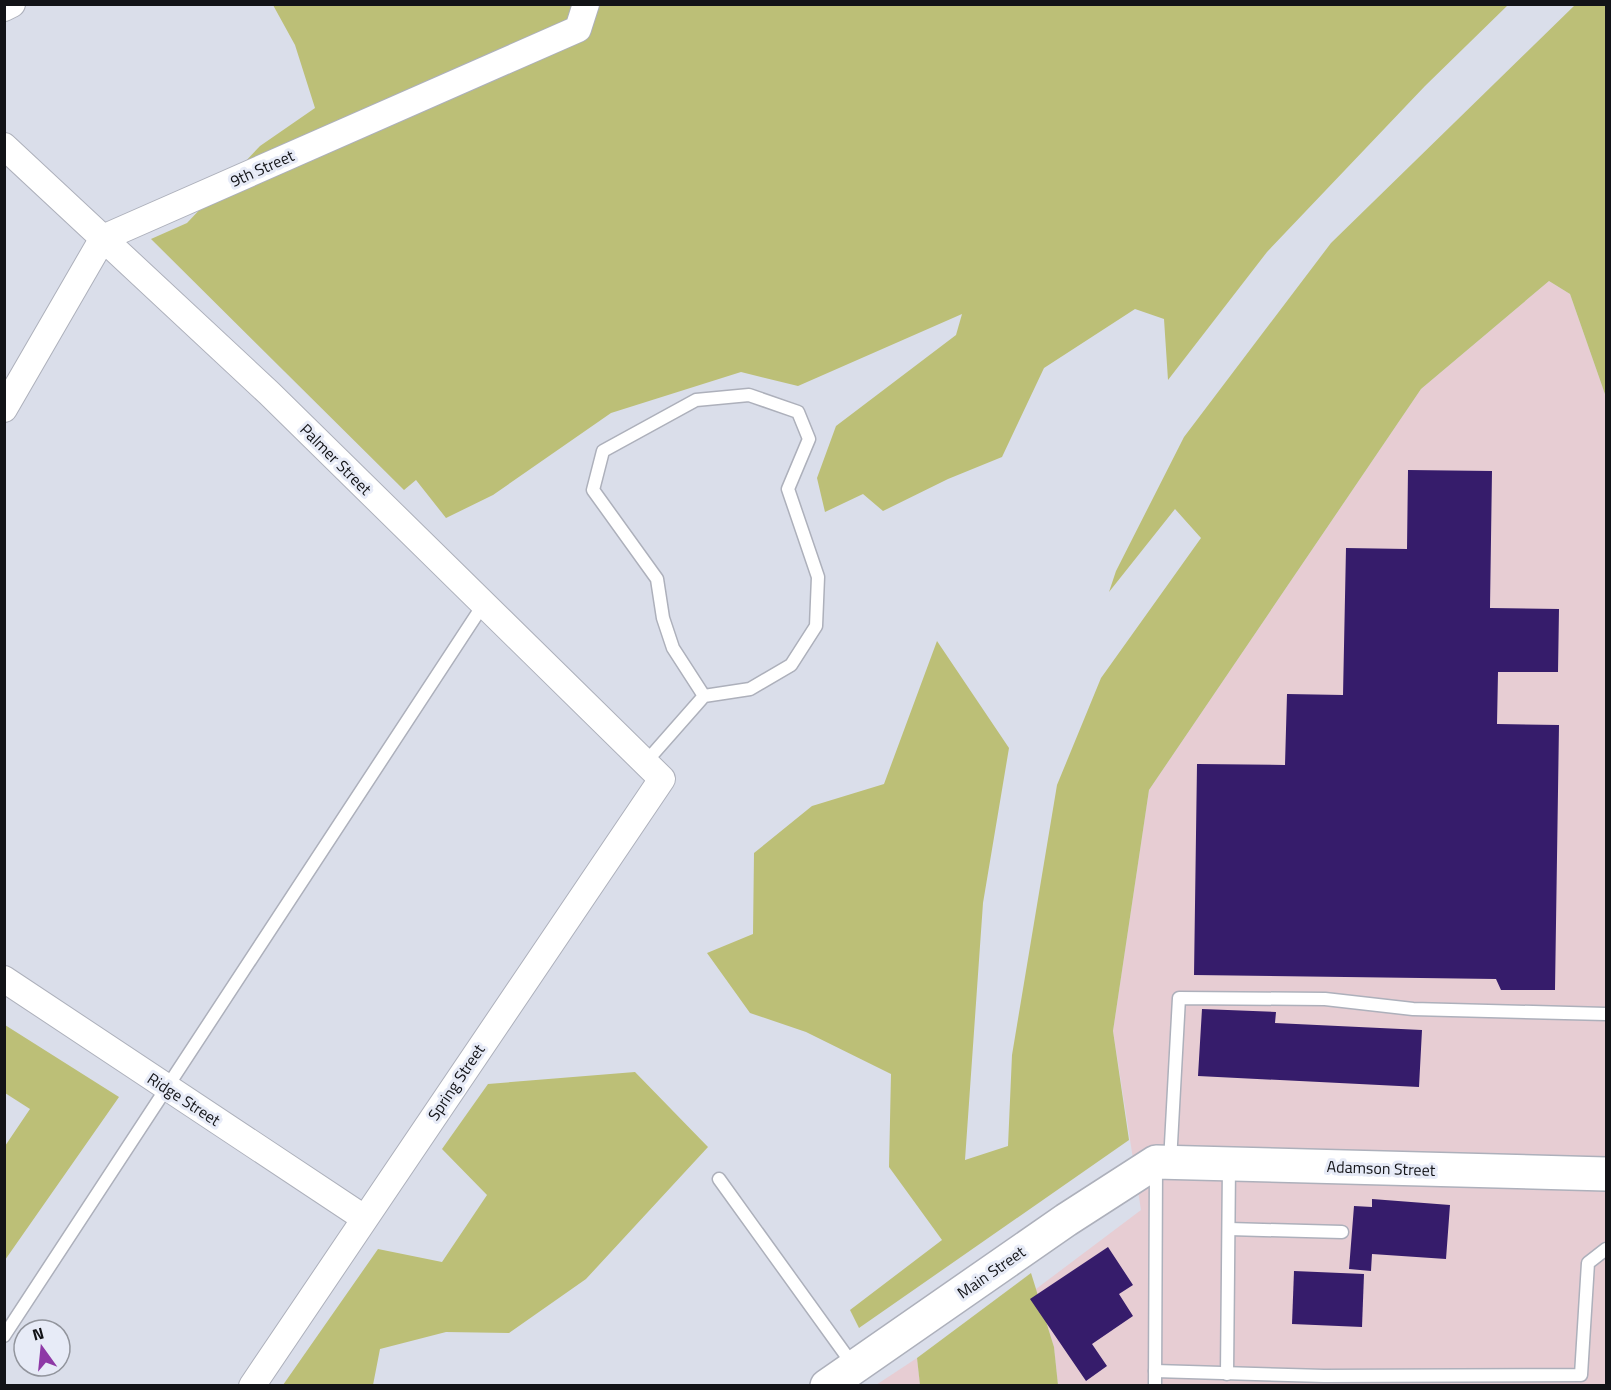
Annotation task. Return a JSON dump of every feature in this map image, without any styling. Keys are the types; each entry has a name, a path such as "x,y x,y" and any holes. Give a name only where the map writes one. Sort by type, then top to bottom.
{"street":[{"path":"4,8 12,4"},
{"name":"9th Street","path":"103,238 578,29 586,4"},
{"name":"Palmer Street","path":"4,146 269,393 654,771"},
{"path":"4,409 103,238"},
{"name":"Spring Street","path":"252,1386 364,1218 654,771"},
{"name":"Ridge Street","path":"4,979 364,1218"},
{"name":"Adamson Street","path":"1163,1162 1606,1174"},
{"name":"Main Street","path":"827,1386 1066,1220 1163,1162"}],"lane":[{"path":"654,771 704,696 750,688 791,665 816,626 818,577 788,489 809,439 798,412 749,395 696,400 603,451 593,490 657,579 663,618 673,648 704,696"},
{"path":"4,1336 483,605"},
{"path":"1155,1386 1163,1162 1179,998 1325,999 1413,1009 1606,1014"},
{"path":"1227,1374 1229,1164"},
{"path":"719,1179 854,1366"},
{"path":"1229,1229 1342,1232"},
{"path":"1155,1371 1324,1376 1581,1375 1588,1263 1606,1250"}],"shaded area":[{"path":"1549,281 1570,294 1606,397 1606,1385 1058,1385 1054,1347 1036,1289 1141,1210 1113,1031 1149,790 1421,389"},
{"path":"917,1358 920,1385 876,1385"}],"green space":[{"path":"273,5 1508,5 1425,86 1267,252 1168,380 1164,319 1135,309 1044,368 1002,457 948,479 883,511 863,494 825,512 817,478 836,426 956,335 962,314 798,386 741,372 611,413 493,495 446,518 416,480 404,490 151,239 187,223 260,146 315,108 295,45"},
{"path":"1575,5 1606,5 1606,397 1570,294 1549,281 1421,389 1149,790 1113,1031 1129,1140 859,1328 850,1310 942,1240 889,1167 891,1074 806,1032 750,1013 707,953 753,934 754,853 812,806 884,784 937,641 1009,748 983,903 965,1160 1008,1146 1012,1055 1057,785 1101,678 1201,538 1175,509 1109,592 1116,571 1184,437 1331,243"},
{"path":"5,1025 119,1097 5,1260 5,1146 30,1109 5,1093"},
{"path":"635,1072 708,1147 586,1279 509,1333 446,1332 380,1349 373,1385 283,1385 378,1249 442,1262 487,1195 442,1149 488,1084"},
{"path":"1031,1273 1054,1347 1058,1385 920,1385 917,1358"}],"building":[{"path":"1408,470 1492,471 1490,608 1559,609 1558,672 1498,672 1497,724 1559,725 1555,990 1501,990 1496,979 1194,975 1197,764 1285,765 1287,694 1343,695 1346,548 1407,549"},
{"path":"1202,1009 1276,1012 1275,1023 1422,1030 1419,1087 1198,1076"},
{"path":"1372,1199 1450,1205 1446,1259 1372,1254 1371,1271 1349,1269 1354,1206 1372,1207"},
{"path":"1108,1247 1133,1285 1119,1294 1133,1316 1092,1344 1107,1366 1086,1381 1030,1299"},
{"path":"1294,1271 1364,1274 1362,1327 1292,1324"}]}
